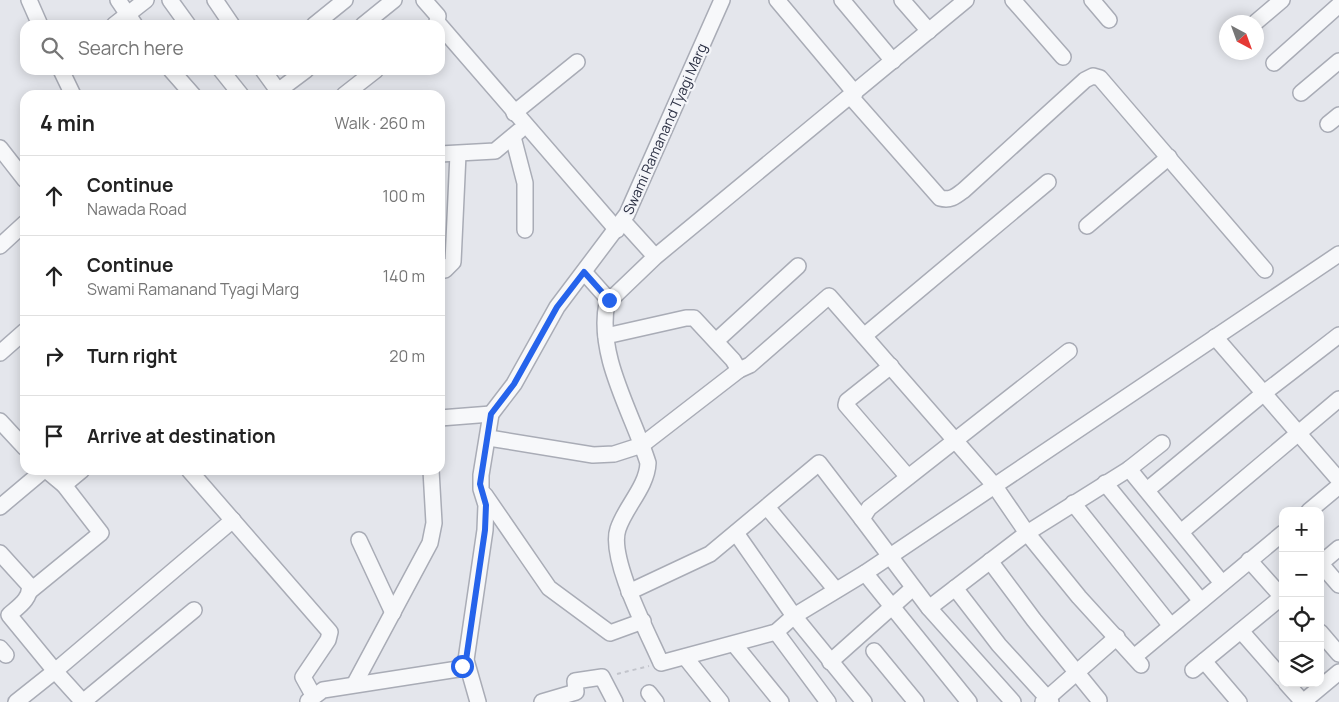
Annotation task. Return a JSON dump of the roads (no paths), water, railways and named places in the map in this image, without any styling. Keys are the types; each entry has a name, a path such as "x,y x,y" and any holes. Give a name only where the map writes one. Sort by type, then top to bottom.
{"street":[{"path":"29,0 38,20"},
{"path":"118,0 131,20 146,0"},
{"path":"170,0 184,20"},
{"path":"215,0 229,20"},
{"path":"320,20 345,0"},
{"path":"369,20 394,0"},
{"path":"424,0 438,16 436,20"},
{"name":"Swami Ramanand Tyagi Marg","path":"491,414 514,384 557,307 620,226 722,0"},
{"path":"777,0 853,95 940,198 954,198 1085,80 1093,76 1100,78 1108,85 1265,270"},
{"path":"842,0 893,61"},
{"path":"902,0 929,31"},
{"path":"966,0 655,257 606,305 606,336 618,389 648,463 646,474 618,527 616,538 629,592 661,663 776,632 794,616 865,572 1339,254"},
{"path":"1013,0 1063,57"},
{"path":"1092,0 1109,20"},
{"path":"1264,15 1282,0"},
{"path":"1274,63 1339,6"},
{"path":"445,34 525,126 620,226 652,253"},
{"path":"1301,93 1339,61"},
{"path":"514,113 577,62"},
{"path":"63,75 71,90"},
{"path":"176,75 189,90"},
{"path":"225,75 237,90"},
{"path":"267,75 278,90"},
{"path":"283,90 300,75"},
{"path":"350,90 370,75"},
{"path":"445,154 494,151 525,126"},
{"path":"513,136 526,183 525,230"},
{"path":"0,148 20,174"},
{"path":"445,270 453,262 458,154"},
{"path":"1087,226 1169,157"},
{"path":"864,336 1048,182"},
{"path":"0,246 20,228"},
{"path":"716,341 798,266"},
{"path":"584,272 609,300"},
{"path":"488,438 593,455 614,454 642,445 739,370 755,362 829,296 956,440 994,485 1027,533 1079,597 1138,661 1171,626 1279,536"},
{"path":"606,336 691,317 698,321 739,370"},
{"path":"1147,490 1264,393 1339,335"},
{"path":"0,353 20,336"},
{"path":"1215,337 1339,480"},
{"path":"862,519 868,508 1069,350"},
{"path":"891,366 847,401 846,405 908,478"},
{"path":"1181,532 1339,399"},
{"path":"445,418 491,414 481,475 481,489 486,505 486,524 466,660 478,702"},
{"path":"0,421 20,443"},
{"path":"929,608 1027,533 1129,469 1162,443"},
{"path":"629,592 696,562 736,533 819,463 929,608 1013,702"},
{"path":"1129,469 1222,583"},
{"path":"0,507 39,475"},
{"path":"30,591 101,533 64,485 51,475"},
{"path":"64,485 76,475"},
{"path":"193,475 330,632 328,640 303,677 310,699 323,690 354,683 458,669 466,660"},
{"path":"354,683 430,543 434,523 431,475"},
{"path":"1105,484 1201,601"},
{"path":"1314,507 1339,486"},
{"path":"481,489 549,588 608,632 613,633 642,622"},
{"path":"1073,503 1171,626"},
{"path":"767,507 836,590"},
{"path":"16,702 233,520"},
{"path":"736,533 794,616 864,702"},
{"path":"359,540 393,613"},
{"path":"1324,560 1339,548"},
{"path":"0,553 29,585 30,591 28,597 4,619 55,670 83,702 194,610"},
{"path":"1249,560 1279,593"},
{"path":"990,561 1034,620 1078,671 1099,700"},
{"path":"1324,568 1339,585"},
{"path":"865,572 891,607 969,702"},
{"path":"830,662 913,588"},
{"path":"955,588 999,645 1047,701 1117,637"},
{"path":"1239,702 1198,666 1281,597"},
{"path":"1241,631 1279,674"},
{"path":"776,632 828,702"},
{"path":"1324,637 1339,654"},
{"path":"734,644 781,702"},
{"path":"874,651 916,702"},
{"path":"685,658 721,702"},
{"path":"1290,687 1303,702 1339,672"},
{"path":"546,702 578,697 575,681 602,677 615,702"}]}
